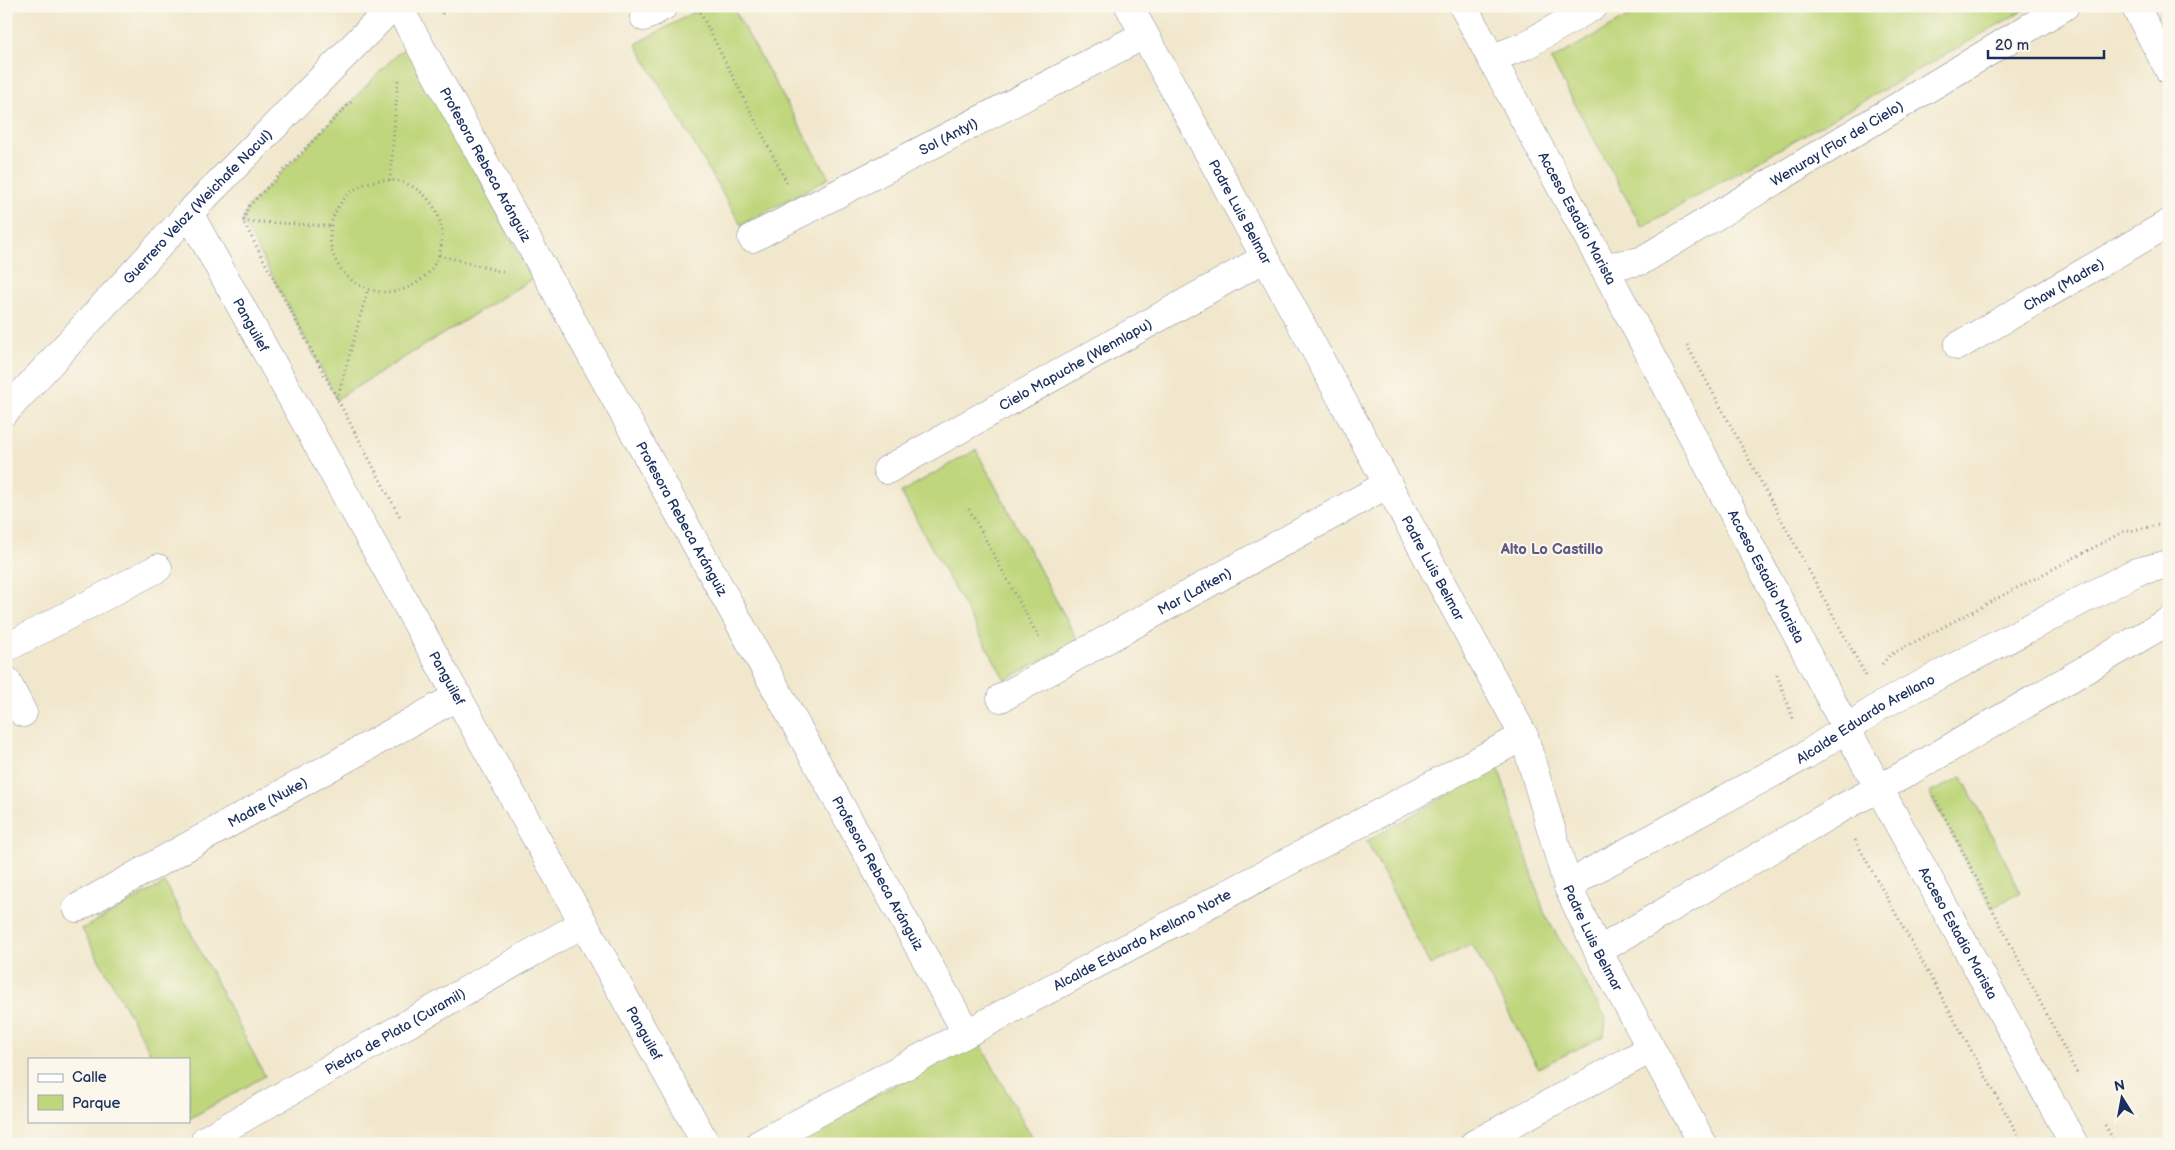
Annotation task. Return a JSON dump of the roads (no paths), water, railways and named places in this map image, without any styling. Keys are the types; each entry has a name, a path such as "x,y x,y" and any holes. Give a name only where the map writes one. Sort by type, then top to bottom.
{"street":[{"name":"Guerrero Veloz (Weichafe Nacul)","path":"6,411 189,213 393,6"},
{"name":"Profesora Rebeca Aránguiz","path":"398,6 966,1032"},
{"name":"Padre Luis Belmar","path":"1129,6 1524,736 1568,887 1598,951 1703,1144"},
{"name":"Acceso Estadio Marista","path":"1463,6 1493,58 1604,267 1847,730 2074,1144"},
{"path":"1493,58 1524,46 1594,6"},
{"name":"Wenuray (Flor del Cielo)","path":"1604,267 1641,261 2065,6"},
{"path":"2135,6 2169,70"},
{"name":"Sol (Antyl)","path":"752,238 1144,34"},
{"name":"Panguilef","path":"189,213 706,1144"},
{"name":"Chaw (Madre)","path":"1958,346 2169,222"},
{"name":"Cielo Mapuche (Wennlapu)","path":"887,470 1265,258"},
{"name":"Mar (Lafken)","path":"1001,698 1388,484"},
{"name":"Alcalde Eduardo Arellano","path":"1568,887 1590,872 1806,755 1847,730 1882,705 2136,572 2169,564"},
{"path":"6,648 158,568"},
{"path":"1598,951 1838,810 1880,788 2169,621"},
{"path":"6,680 23,714"},
{"name":"Madre (Nuke)","path":"77,908 458,696"},
{"name":"Alcalde Eduardo Arellano Norte","path":"759,1144 1524,736"},
{"name":"Piedra de Plata (Curamil)","path":"205,1140 584,923"},
{"path":"1474,1144 1651,1049"}],"district":[{"name":"Alto Lo Castillo","path":"1552,549"}]}
